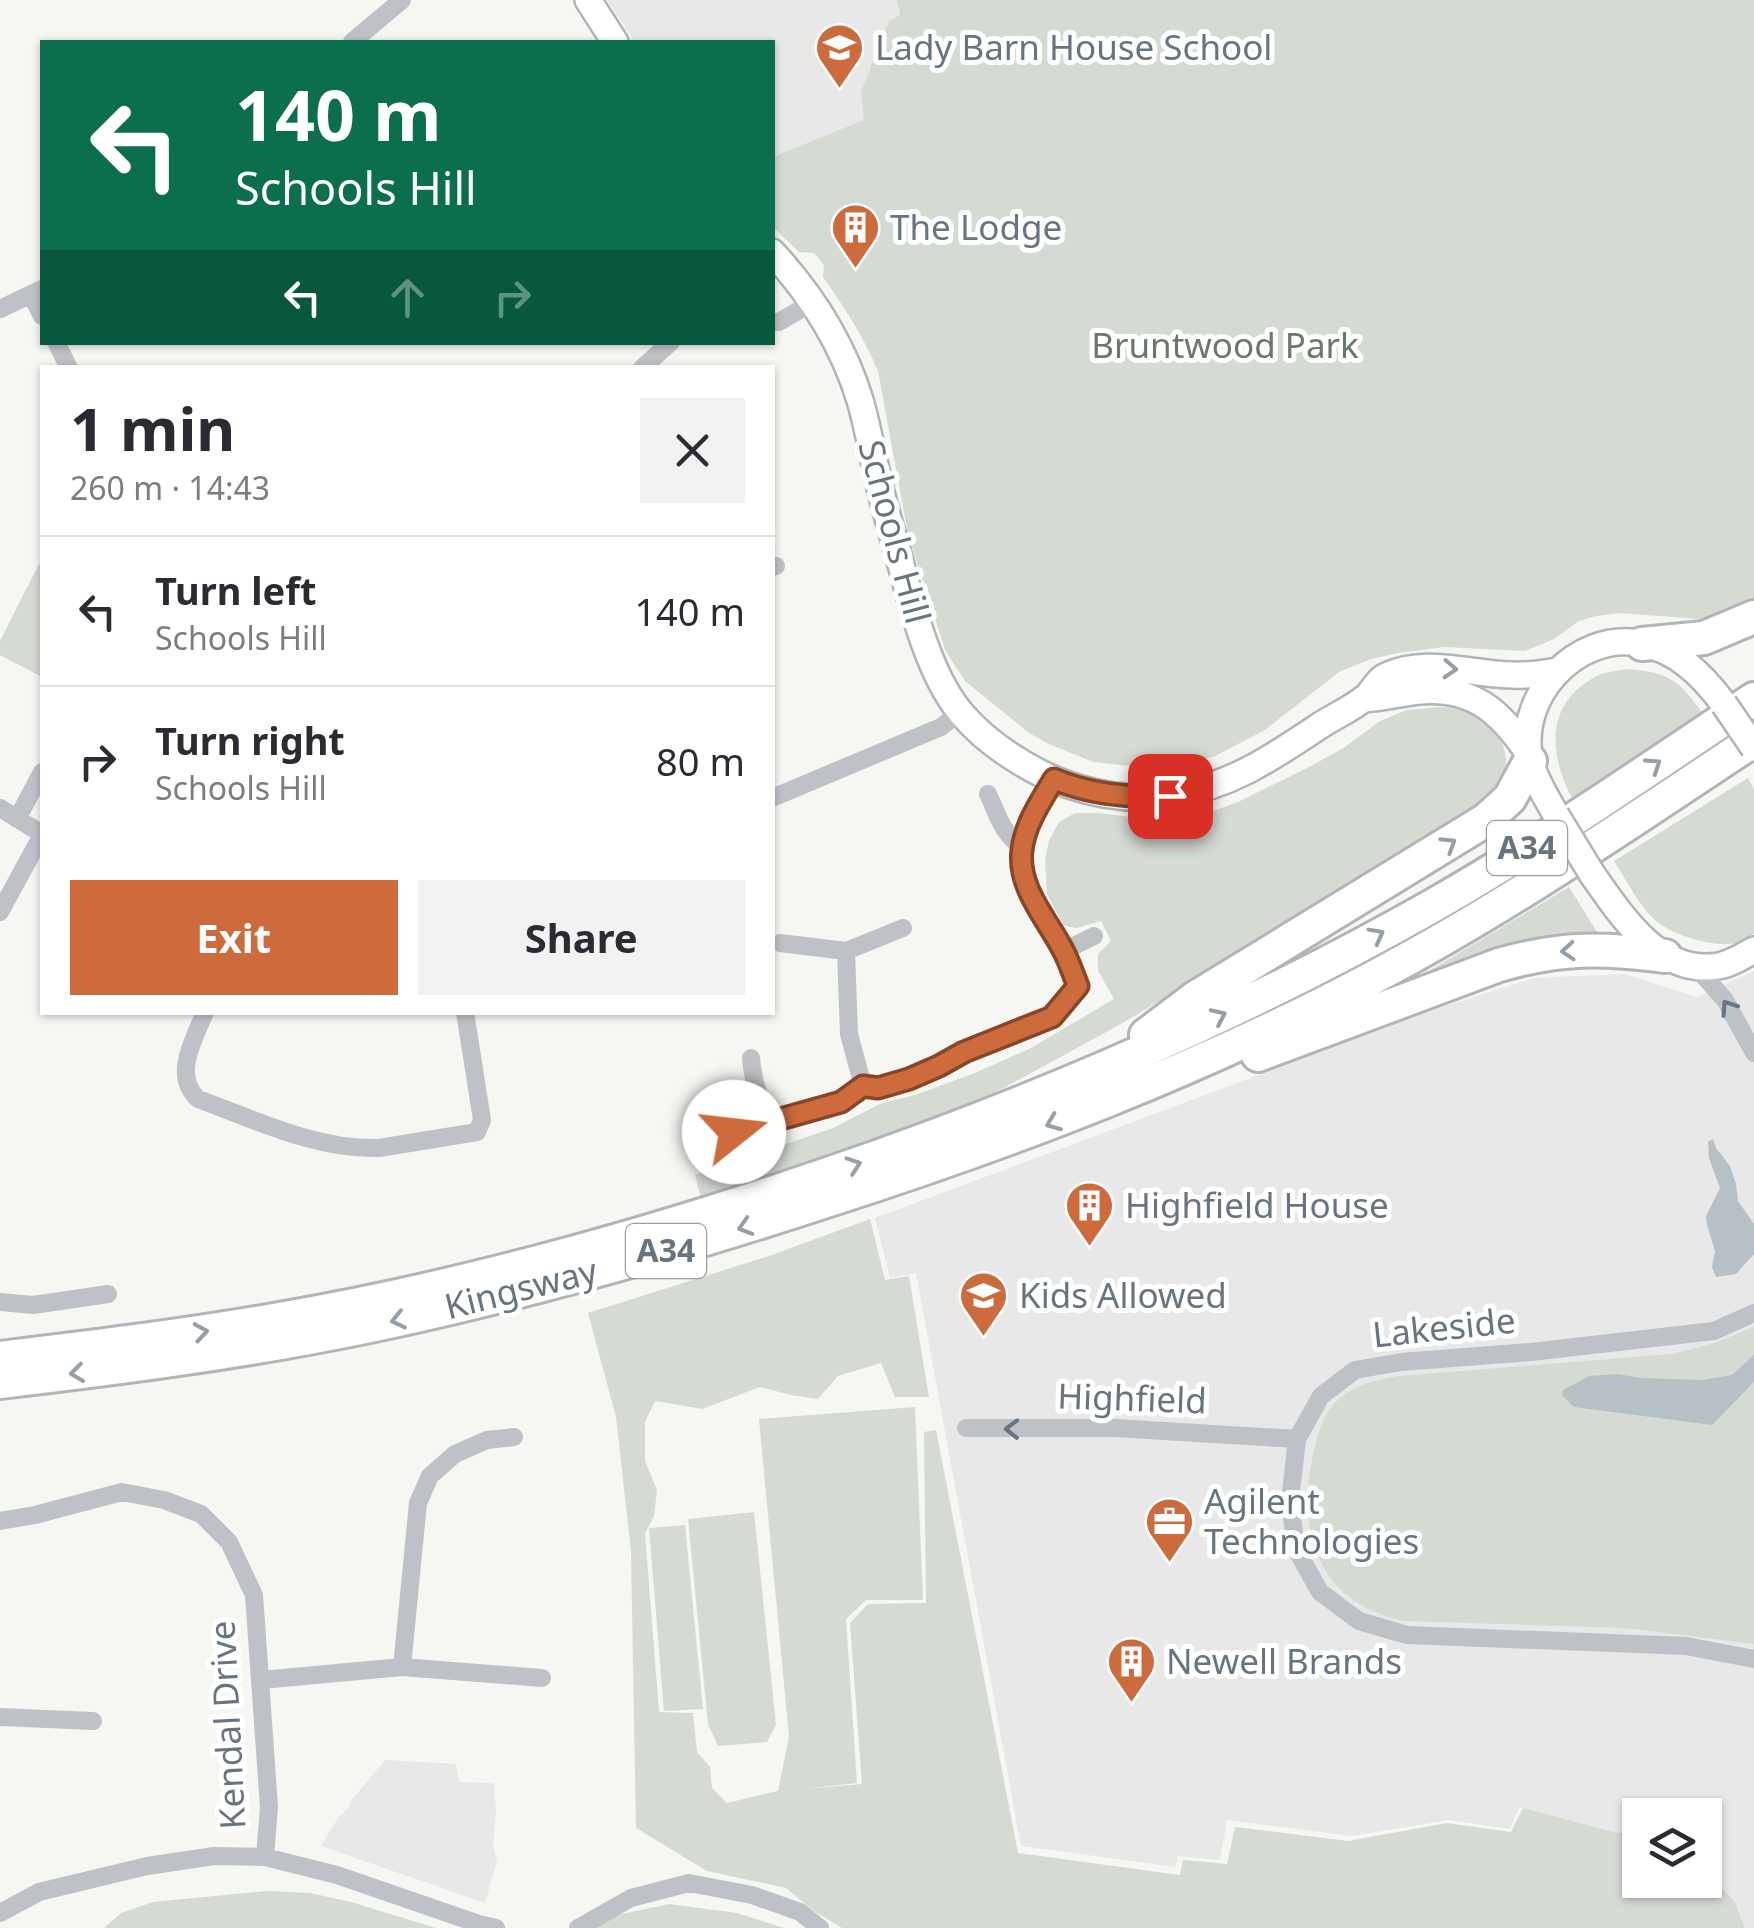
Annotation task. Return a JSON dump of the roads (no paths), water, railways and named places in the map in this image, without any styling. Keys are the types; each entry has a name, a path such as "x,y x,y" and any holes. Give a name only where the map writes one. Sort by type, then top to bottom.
{"highway":[{"path":"1642,644 1704,638 1754,617"},
{"name":"Kingsway","path":"0,1382 178,1360 383,1324 670,1250 942,1164 1107,1084 1433,905 1508,860 1739,701"},
{"name":"Kingsway","path":"0,1358 276,1320 569,1254 897,1150 1030,1101 1107,1084 1302,1013 1443,940 1754,740"},
{"path":"1107,1084 1195,998 1486,820 1510,798 1530,757"},
{"path":"1107,1084 1164,1086 1534,955 1610,950 1680,961"}],"street":[{"path":"354,40 402,0"},
{"path":"588,0 615,40"},
{"name":"Schools Hill","path":"775,255 814,302 859,398 931,661 960,712 1016,760 1079,789 1108,795 1170,796 1215,786 1257,768 1364,699 1383,677 1402,671 1446,668 1514,675 1558,670"},
{"path":"0,310 37,292"},
{"path":"775,322 814,302"},
{"path":"645,365 668,345"},
{"path":"1530,757 1530,730 1542,690 1558,670 1580,654 1617,642 1663,650 1739,701 1754,748"},
{"name":"Schools Hill","path":"1364,699 1431,690 1468,696 1499,715 1530,757 1541,788 1592,874 1652,946 1680,961"},
{"path":"775,797 942,727 960,712"},
{"path":"18,818 40,776"},
{"path":"696,1144 841,1102 863,1086 878,1088 909,1079 1052,1017 1078,986 1064,950 1028,890 1022,846 1054,779"},
{"path":"988,794 1006,834 1022,846"},
{"path":"0,808 40,833"},
{"path":"0,912 40,838"},
{"path":"780,943 846,952 903,928"},
{"path":"1064,950 1094,936"},
{"path":"1680,961 1718,966 1754,950"},
{"path":"846,952 849,1034 863,1086"},
{"path":"1680,961 1726,1000 1754,1053"},
{"path":"204,1015 185,1070 198,1099 316,1141 363,1149 477,1132 482,1120 465,1015"},
{"path":"752,1058 753,1079 771,1120"},
{"path":"0,1302 33,1305 108,1294"},
{"name":"Lakeside","path":"1754,1313 1714,1331 1696,1334 1400,1362 1355,1370 1321,1396 1297,1439 1290,1501 1296,1549 1320,1592 1358,1621 1407,1635 1686,1646 1754,1659"},
{"name":"Highfield","path":"971,1428 1114,1428 1297,1439"},
{"path":"402,1666 418,1503 430,1476 454,1454 487,1440 514,1437"},
{"name":"Kendal Drive","path":"0,1520 122,1492 164,1500 201,1514 229,1542 254,1595 268,1806 265,1857"},
{"path":"261,1680 402,1666 542,1678"},
{"path":"0,1717 93,1721"},
{"path":"0,1913 40,1892 147,1866 214,1856 265,1857 337,1875 496,1928"},
{"path":"578,1928 631,1898 688,1884 768,1900 800,1912 820,1928"}],"place":[{"name":"Lady Barn House School","path":"840,90"},
{"name":"The Lodge","path":"855,270"},
{"name":"Highfield House","path":"1090,1248"},
{"name":"Kids Allowed","path":"984,1338"},
{"name":"Agilent Technologies","path":"1169,1564"},
{"name":"Newell Brands","path":"1131,1704"}],"park label":[{"name":"Bruntwood Park","path":"1225,346"}]}
